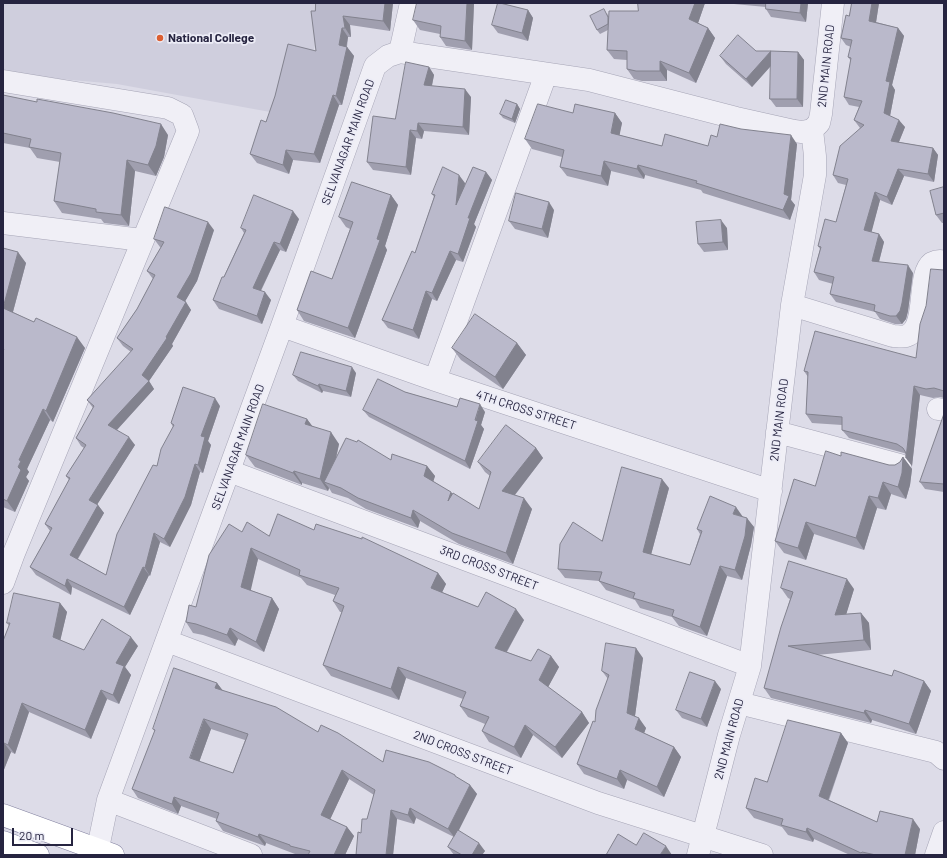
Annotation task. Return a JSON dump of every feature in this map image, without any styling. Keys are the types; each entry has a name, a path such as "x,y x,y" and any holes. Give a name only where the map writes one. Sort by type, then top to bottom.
{"highway":[{"path":"3,815 102,853"},
{"path":"3,842 38,855"}],"street":[{"path":"411,3 400,52 589,80 736,118 794,131 802,132 812,130"},
{"name":"2ND MAIN ROAD","path":"701,845 750,666 792,305 815,175 816,156 812,130 819,123 821,114 833,3"},
{"name":"SELVANAGAR MAIN ROAD","path":"102,853 108,800 282,326 375,66 388,56 400,52"},
{"path":"436,380 546,74"},
{"path":"3,81 168,108 182,115 188,131 8,551 3,583"},
{"path":"3,223 142,240"},
{"path":"792,305 893,336 905,336 913,332 918,322 926,270 932,263 940,260 944,263"},
{"name":"4TH CROSS STREET","path":"282,326 436,380 771,491"},
{"path":"778,432 900,465"},
{"name":"3RD CROSS STREET","path":"229,471 750,666"},
{"name":"2ND CROSS STREET","path":"167,641 598,803 701,845 762,855"},
{"path":"739,704 936,752 944,759"},
{"path":"108,800 251,855"},
{"path":"936,855 944,832"}],"shaded area":[{"name":"National College","path":"3,3 329,3 292,116 117,84 3,74"}],"building":[{"path":"316,3 385,3 383,21 343,16 345,28 342,28 339,45 347,47 336,96 333,95 314,154 286,150 283,165 250,154 261,120 266,122 275,96 288,44 316,51 311,11 315,11"},
{"path":"417,3 467,3 465,41 440,37 441,26 413,20"},
{"path":"498,3 528,10 522,33 492,25"},
{"path":"638,3 695,3 689,19 708,28 689,73 660,61 660,71 636,71 627,69 627,51 607,50 609,11 638,11"},
{"path":"766,3 801,3 800,13 766,9"},
{"path":"852,3 872,3 869,21 898,28 886,81 890,82 884,113 899,120 891,141 933,148 928,174 898,169 887,197 875,192 864,230 879,234 872,261 908,265 902,303 900,311 896,316 890,316 874,311 875,305 830,294 834,277 814,272 821,247 818,246 825,219 836,222 848,179 833,175 840,146 864,125 854,120 862,101 844,97 851,58 848,57 852,40 841,38 846,15 849,16"},
{"path":"604,9 608,17 608,24 597,30 590,16"},
{"path":"738,35 756,51 771,51 746,79 720,56"},
{"path":"771,51 798,52 797,99 770,99"},
{"path":"406,62 429,67 424,85 465,89 463,127 418,123 417,131 410,130 406,167 367,162 373,116 395,119"},
{"path":"3,95 37,102 37,99 113,113 161,124 156,146 148,165 127,160 121,215 96,212 96,209 54,201 61,153 29,147 31,139 3,133"},
{"path":"506,100 517,104 512,119 500,114"},
{"path":"538,104 573,113 575,104 615,113 611,133 662,146 665,134 708,146 711,135 717,137 720,124 741,129 791,135 784,194 789,196 783,210 696,183 697,181 638,165 637,169 604,161 601,176 560,167 564,150 525,139"},
{"path":"443,167 459,175 456,205 473,167 486,172 468,218 470,218 458,254 450,251 432,293 426,291 413,330 382,320 412,251 415,253 435,195 432,194"},
{"path":"352,182 391,195 377,239 380,240 348,328 297,310 311,271 332,279 353,222 339,217"},
{"path":"944,187 944,213 936,215 930,191"},
{"path":"516,193 549,202 542,229 509,221"},
{"path":"254,195 293,211 280,244 274,242 253,288 265,292 257,316 213,300 222,277 224,277 246,230 241,228"},
{"path":"165,207 208,222 191,273 177,297 186,302 166,337 167,338 142,375 149,381 108,425 129,437 89,500 98,505 70,555 106,575 117,534 153,465 157,466 161,449 174,425 171,423 183,387 215,398 201,436 205,437 198,465 195,464 185,497 164,539 154,533 145,568 143,567 124,607 67,579 65,586 30,567 52,528 45,524 70,478 66,476 86,445 76,438 94,406 87,400 133,349 117,338 137,309 155,275 147,271 164,242 154,239"},
{"path":"721,220 723,242 698,244 696,222"},
{"path":"3,248 18,252 3,308"},
{"path":"931,269 944,270 944,391 934,388 926,389 914,386 906,458 906,453 903,448 897,444 842,430 842,417 806,414 808,372 804,371 815,331 916,358 920,324 926,306"},
{"path":"3,308 34,322 36,318 77,337 46,411 43,409 19,460 21,461 18,467 21,470 7,501 3,499"},
{"path":"475,314 517,343 495,377 452,348"},
{"path":"301,352 352,367 346,391 319,384 318,386 293,375"},
{"path":"378,379 405,392 457,407 460,398 480,404 475,420 478,421 465,461 363,410"},
{"path":"263,404 307,419 305,424 331,432 320,479 294,471 293,473 246,455"},
{"path":"944,414 944,484 920,482"},
{"path":"506,425 536,448 502,491 524,498 506,553 452,533 413,510 411,518 358,498 341,488 324,482 346,438 357,442 358,440 391,460 392,454 427,466 424,476 451,492 448,501 453,493 479,509 491,472 478,462"},
{"path":"826,451 841,456 841,452 889,465 895,465 900,462 903,457 902,473 898,487 883,482 878,498 869,496 856,538 806,522 798,548 775,541 794,479 815,486"},
{"path":"622,467 662,479 643,552 690,565 702,531 697,529 710,496 736,507 733,514 747,518 745,536 735,570 720,566 700,627 672,616 674,610 633,598 635,593 599,581 602,572 558,569 560,544 573,522 602,541"},
{"path":"278,514 314,530 316,524 362,539 362,537 438,573 431,588 478,607 486,592 516,609 495,648 531,661 538,649 551,656 539,680 582,712 555,747 525,725 514,747 482,731 489,717 460,706 466,692 398,667 391,689 323,665 344,606 333,601 339,588 299,575 300,570 251,548 241,587 272,598 256,642 230,628 227,635 186,622 189,605 196,607 209,555 229,524 242,532 247,522 269,536"},
{"path":"789,561 847,579 835,615 861,613 864,640 788,646 892,676 894,670 924,681 909,724 865,710 864,713 764,688 781,627 793,592 781,588"},
{"path":"14,593 60,603 53,637 84,650 102,619 131,637 116,663 124,666 113,695 101,690 85,730 22,703 8,745 4,743 3,747 3,641 10,623 7,623"},
{"path":"606,643 636,648 627,713 639,718 635,729 674,747 657,787 620,770 617,779 577,764 593,721 595,722 596,710 609,675 602,671"},
{"path":"174,668 217,683 215,688 276,707 318,732 321,725 338,733 383,762 386,750 429,762 455,775 470,785 448,829 410,808 408,815 391,810 386,855 356,855 358,832 361,833 362,819 367,819 375,790 342,770 321,815 347,827 334,855 308,855 310,851 290,846 259,834 258,837 216,821 219,813 174,797 172,804 132,789 155,730 153,729","holes":["204,719 248,734 233,773 190,758"]},
{"path":"690,672 715,681 701,719 676,710"},
{"path":"788,720 841,733 819,796 877,822 880,811 913,819 905,855 876,855 861,853 807,828 806,832 781,825 783,819 746,808 755,778 767,782"},
{"path":"458,830 479,843 472,855 462,855 448,847"},
{"path":"644,833 666,846 660,855 606,855 618,834 636,845"}],"place":[{"name":"National College","path":"160,38"}]}
